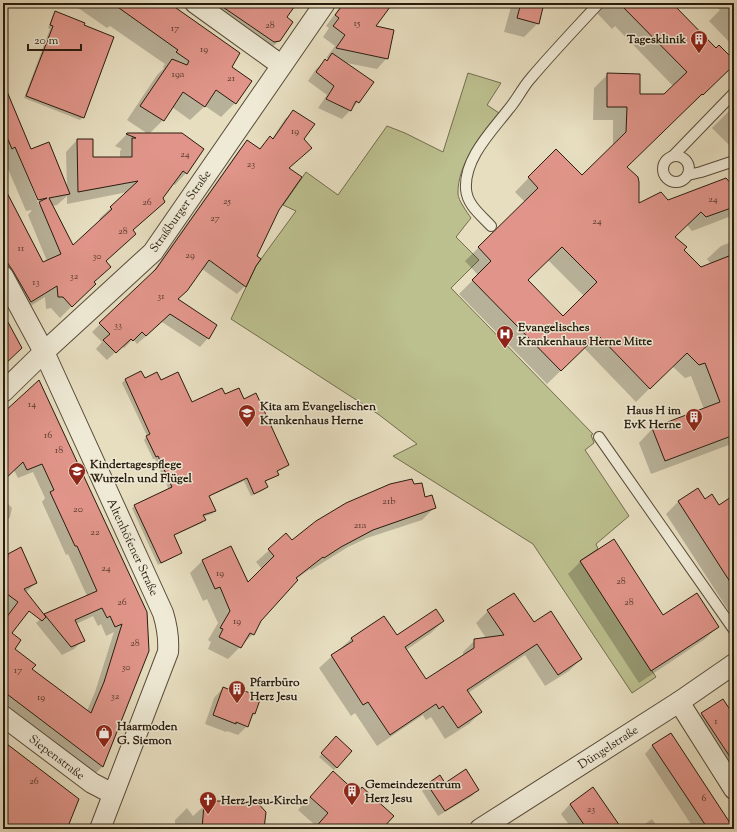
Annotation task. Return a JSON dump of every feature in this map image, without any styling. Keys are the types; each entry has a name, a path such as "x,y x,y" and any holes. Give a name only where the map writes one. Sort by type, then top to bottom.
{"street":[{"path":"195,3 281,66"},
{"name":"Straßburger Straße","path":"3,392 44,352 153,252 325,3"},
{"name":"Altenhöfener Straße","path":"3,276 44,352 163,613 167,627 168,652 100,829"},
{"name":"Düngelstraße","path":"480,829 679,702 734,664"},
{"path":"679,702 734,789"},
{"name":"Siepenstraße","path":"3,716 92,783 114,794"}],"lane":[{"path":"491,226 469,204 466,189 468,172 475,155 482,141 509,110 530,79 599,3"},
{"path":"673,156 683,157 687,160 689,165 688,174 685,179 675,182 666,177 663,167 665,162 668,158 673,156 734,93"},
{"path":"688,174 701,172 734,161"},
{"path":"600,436 734,630"}],"green space":[{"path":"468,73 501,83 487,105 499,113 471,150 461,172 458,197 471,218 456,237 479,260 451,288 593,434 591,435 594,443 585,450 629,516 596,544 598,549 580,561 656,677 632,693 533,544 393,456 417,444 378,414 231,319 256,266 296,211 283,205 306,172 338,195 387,126 405,133 443,152"}],"building":[{"path":"112,3 169,3 240,53 232,67 252,81 236,104 216,90 205,107 183,92 164,121 140,106 172,59 187,65 189,61 176,52 178,50"},
{"path":"217,3 297,3 287,17 293,22 280,41 274,42"},
{"path":"344,3 393,3 376,26 394,30 388,59 336,48 345,35 333,26 339,18 335,15"},
{"path":"521,3 544,3 539,24 517,18"},
{"path":"619,3 672,3 716,48 719,45 734,60 734,65 627,167 638,177 639,203 661,192 668,200 726,178 734,187 734,207 706,217 701,212 675,237 687,247 684,250 701,267 734,254 734,435 665,461 652,428 720,402 705,363 699,365 687,353 650,389 598,335 561,371 472,280 491,261 478,247 538,188 528,177 556,149 582,175 626,132 627,107 607,107 607,73 640,74 640,94 664,94 687,72","holes":["562,247 597,282 563,316 528,280"]},
{"path":"55,11 114,37 84,118 26,96 53,26 50,25"},
{"path":"332,53 374,82 359,103 356,101 351,111 326,99 334,86 316,72 325,59 327,61"},
{"path":"3,82 31,149 49,142 70,194 49,198 73,245 112,209 110,207 138,181 78,192 77,139 93,139 93,157 132,157 132,138 136,138 126,134 127,133 182,133 204,149 187,174 183,171 163,198 165,202 133,230 136,234 106,261 111,267 94,282 96,284 72,307 63,297 58,297 57,286 31,302 3,256 3,185 43,262 61,254 39,202 47,198 38,200 15,147 12,149 3,128"},
{"path":"293,110 315,124 304,139 312,148 289,168 302,177 279,210 257,256 261,259 246,287 209,260 187,291 178,299 217,325 209,339 170,314 146,336 142,332 133,341 131,339 116,353 103,340 110,334 99,323 156,269 247,140 260,149 270,136 273,139"},
{"path":"3,313 22,348 3,366"},
{"path":"141,371 145,378 157,372 161,380 178,372 192,402 222,388 225,394 239,388 244,399 256,393 289,465 277,471 279,475 265,481 268,487 254,494 247,478 209,496 216,511 203,515 206,520 174,535 182,553 161,563 134,505 172,487 158,456 156,457 146,436 150,434 125,379"},
{"path":"39,380 147,612 149,651 103,767 3,691 3,622 18,602 3,591 3,579 6,576 8,554 21,547 37,583 24,589 46,617 42,621 29,611 12,633 21,640 15,649 36,665 32,669 91,713 104,682 122,624 115,627 110,616 107,618 102,608 75,620 85,641 71,647 44,614 97,591 77,546 75,546 50,492 54,490 42,464 27,470 23,462 3,481 3,413"},
{"path":"412,479 414,484 422,483 425,497 432,495 436,508 373,530 324,558 323,557 296,578 298,580 261,621 254,635 250,633 241,648 219,637 223,629 220,628 230,611 220,587 215,589 202,560 231,546 248,582 274,556 268,549 286,533 292,540 316,521 346,503 390,484"},
{"path":"698,488 705,499 712,494 719,505 734,495 734,588 678,501"},
{"path":"614,539 663,615 697,593 719,627 651,671 580,561"},
{"path":"514,593 534,622 551,611 582,659 558,675 537,644 467,690 482,712 458,728 443,706 439,709 436,704 390,735 368,702 363,705 331,655 353,641 351,638 384,616 397,635 436,609 444,621 405,647 426,679 474,648 474,639 504,635 487,610"},
{"name":"Pfarrbüro Herz Jesu","path":"223,687 238,693 239,689 261,697 255,714 253,713 248,727 213,715"},
{"path":"723,699 734,716 734,763 701,713"},
{"path":"671,733 734,829 708,829 652,745"},
{"path":"336,736 352,751 337,768 321,753"},
{"path":"3,741 79,799 67,829 3,829"},
{"path":"466,769 479,790 445,811 427,784 440,775 445,783"},
{"name":"Gemeindezentrum Herz Jesu","path":"333,771 356,792 362,787 394,816 382,829 314,829 328,813 310,797"},
{"path":"593,787 622,829 587,829 570,804"},
{"name":"Herz-Jesu-Kirche","path":"214,801 256,801 266,812 264,829 202,829 204,804 211,804"}],"place":[{"name":"Tagesklinik","path":"699,54"},
{"name":"Evangelisches Krankenhaus Herne Mitte","path":"505,349"},
{"name":"Kita am Evangelischen Krankenhaus Herne","path":"247,428"},
{"name":"Haus H im EvK Herne","path":"694,432"},
{"name":"Kindertagespflege Wurzeln und Flügel","path":"77,486"},
{"name":"Pfarrbüro Herz Jesu","path":"237,704"},
{"name":"Haarmoden G. Siemon","path":"104,748"},
{"name":"Gemeindezentrum Herz Jesu","path":"352,806"},
{"name":"Herz-Jesu-Kirche","path":"208,815"}]}
